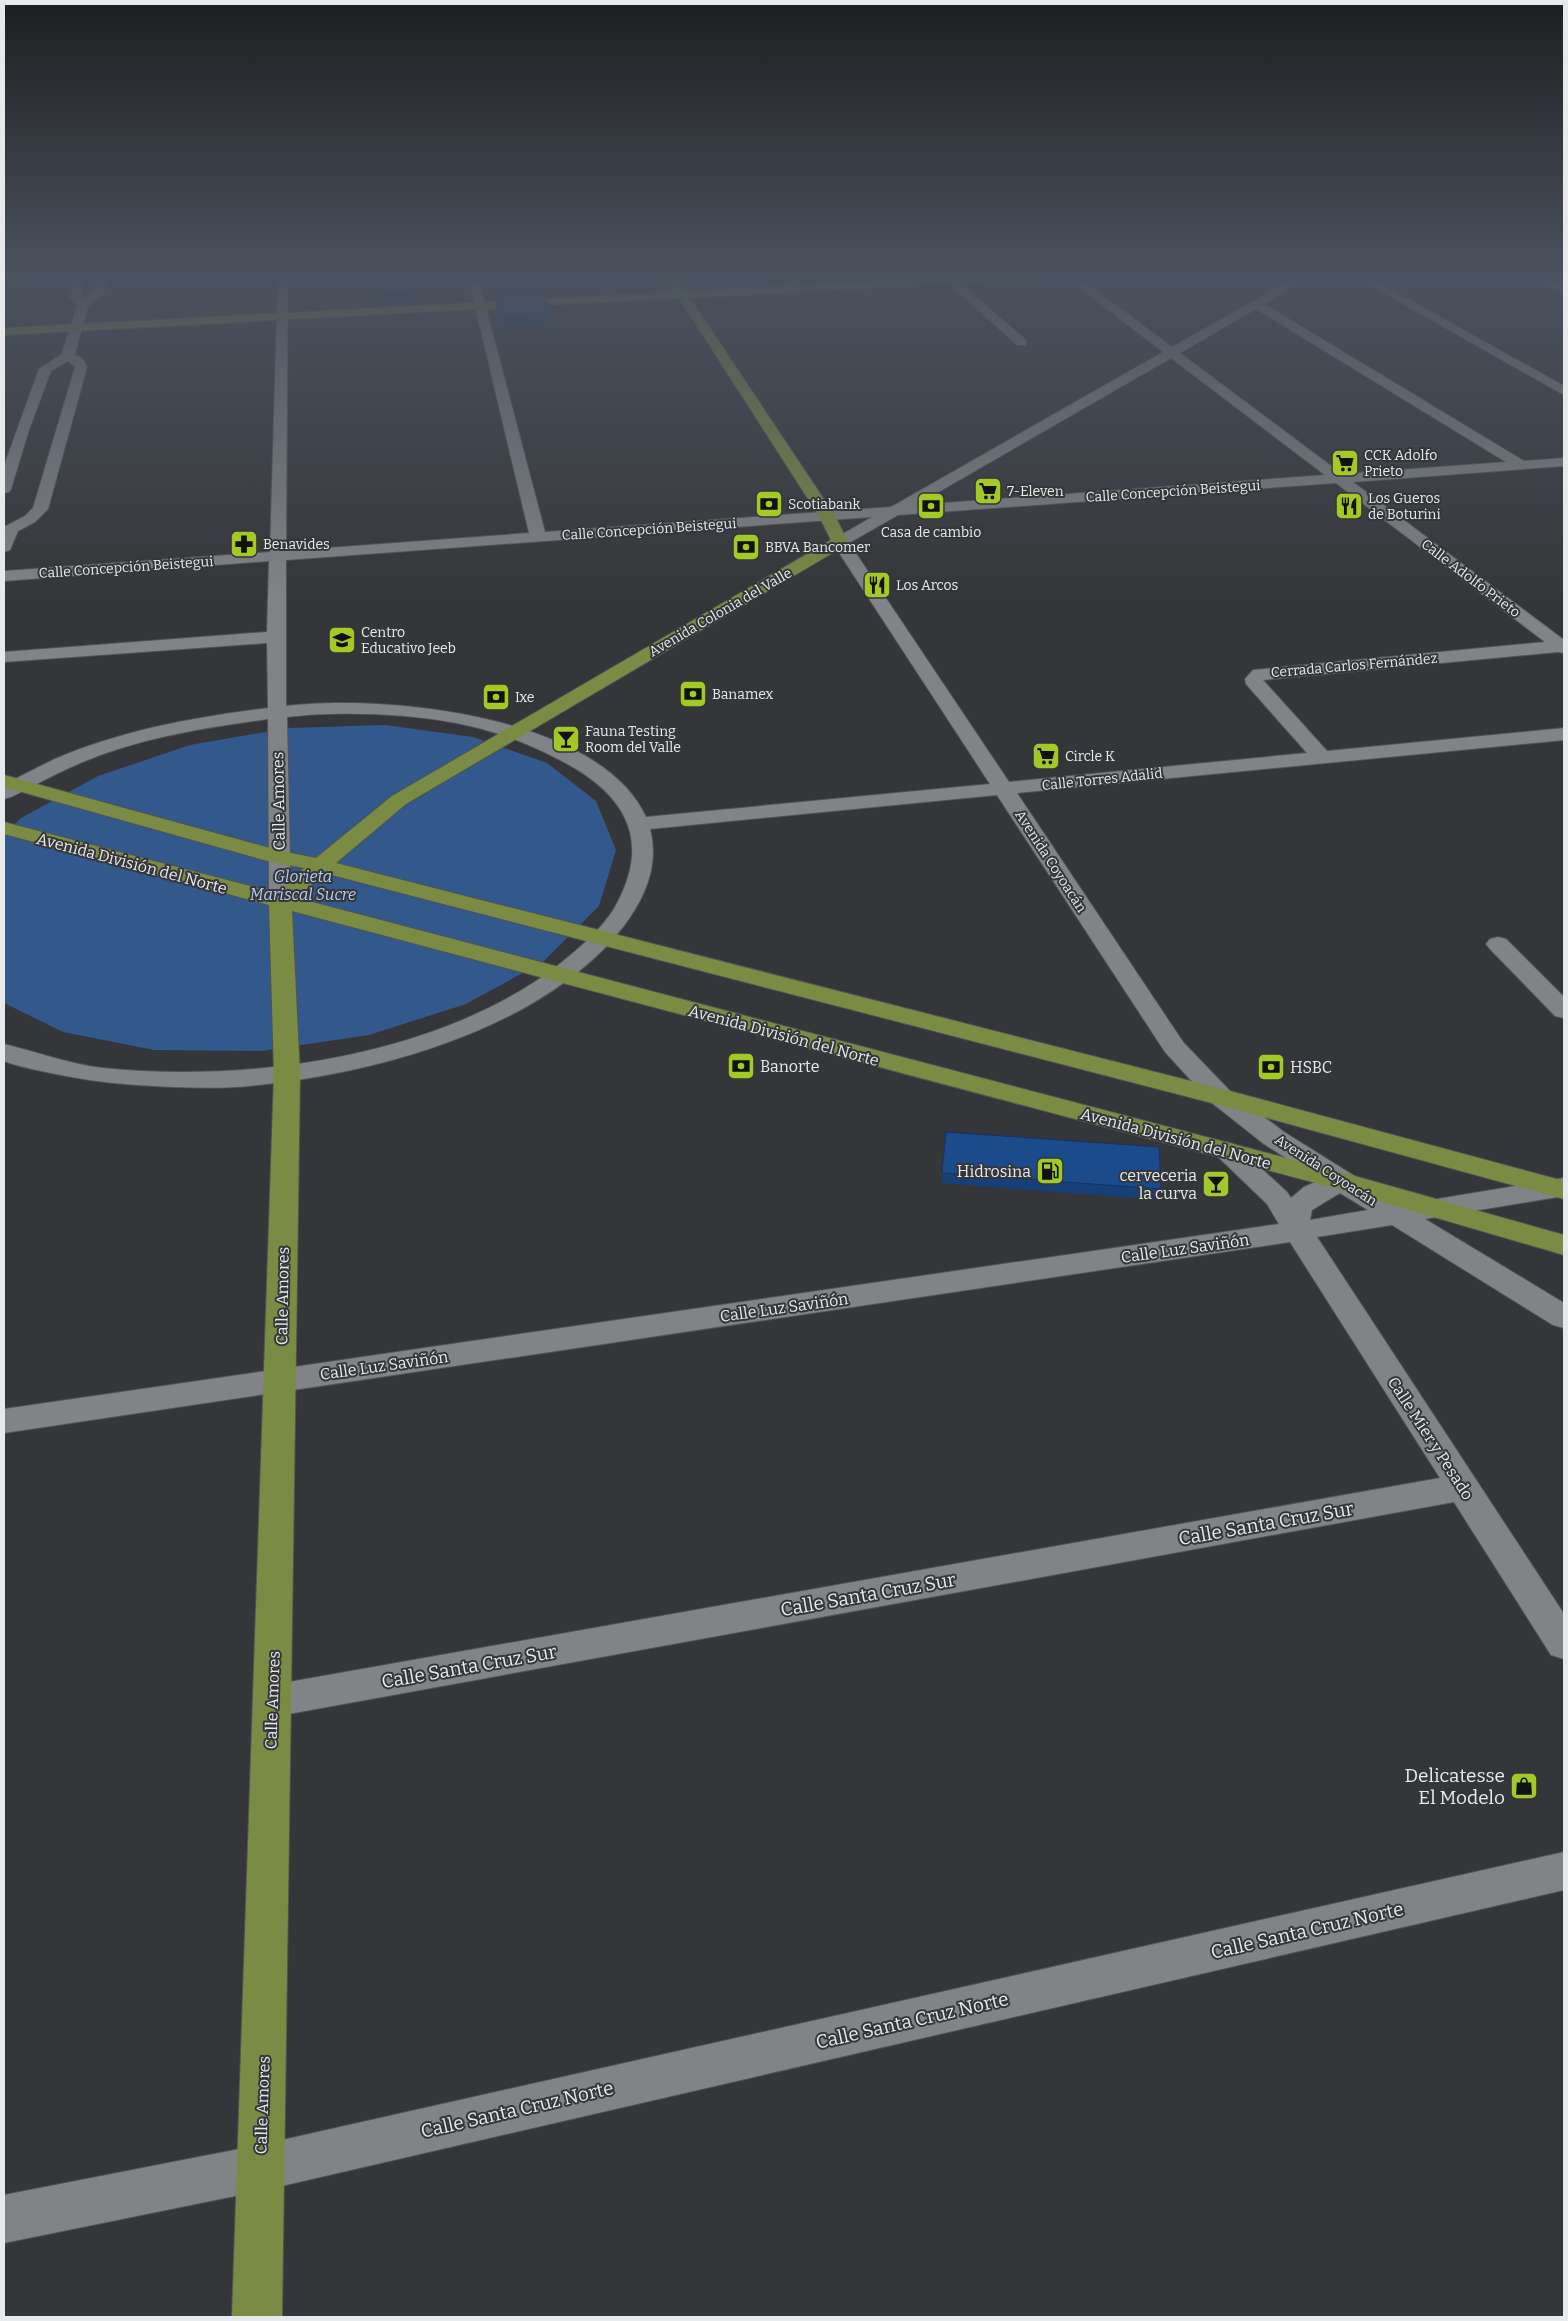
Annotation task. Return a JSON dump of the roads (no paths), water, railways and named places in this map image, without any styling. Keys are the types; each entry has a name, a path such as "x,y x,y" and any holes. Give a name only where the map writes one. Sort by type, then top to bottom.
{"main road":[{"name":"Avenida Coyoacán","path":"740,382 827,516 840,542"},
{"name":"Avenida Colonia del Valle","path":"280,902 399,800 840,542"},
{"path":"9,786 279,857 1221,1097 1562,1188"},
{"name":"Avenida División del Norte","path":"4,828 1341,1181 1564,1245"},
{"name":"Calle Amores","path":"256,2317 281,1380 287,1074 280,902"}],"street":[{"path":"4,489 22,430 40,382"},
{"path":"4,547 7,526 30,519 40,509 77,382"},
{"name":"Calle Amores","path":"280,902 276,637 281,382"},
{"path":"499,382 538,537"},
{"name":"Avenida Colonia del Valle","path":"840,542 1118,382"},
{"name":"Calle Adolfo Prieto","path":"1211,382 1563,647"},
{"path":"1384,382 1521,466"},
{"path":"1548,382 1564,391"},
{"path":"22,430 64,428"},
{"name":"Calle Concepción Beistegui","path":"4,576 1564,462"},
{"name":"Avenida Coyoacán","path":"840,542 1174,1048 1221,1097 1274,1138 1564,1317"},
{"path":"4,657 276,637"},
{"name":"Cerrada Carlos Fernández","path":"1322,758 1255,684 1254,679 1259,674 1563,647"},
{"path":"4,1052 16,1057 97,1075 192,1081 287,1074 343,1064 438,1038 518,1002 560,976 604,939 633,898 643,860 639,824 634,813 608,780 568,752 517,731 476,720 408,710 336,708 231,717 144,736 63,763 9,786"},
{"name":"Calle Torres Adalid","path":"639,824 1564,734"},
{"path":"1498,944 1564,1011"},
{"name":"Calle Mier y Pesado","path":"1226,1151 1278,1198 1564,1644"},
{"path":"1298,1231 1296,1214 1302,1204 1312,1195 1341,1181"},
{"name":"Calle Luz Saviñón","path":"4,1421 1298,1231 1562,1188"},
{"name":"Calle Santa Cruz Sur","path":"272,1701 1463,1487"},
{"name":"Calle Santa Cruz Norte","path":"4,2219 260,2168 1564,1872"}],"place":[{"name":"CCK Adolfo Prieto","path":"1345,463"},
{"name":"7-Eleven","path":"988,491"},
{"name":"Scotiabank","path":"769,504"},
{"name":"Casa de cambio","path":"931,506"},
{"name":"Los Gueros de Boturini","path":"1349,506"},
{"name":"Benavides","path":"244,544"},
{"name":"BBVA Bancomer","path":"746,547"},
{"name":"Los Arcos","path":"877,585"},
{"name":"Centro Educativo Jeeb","path":"342,640"},
{"name":"Banamex","path":"693,694"},
{"name":"Ixe","path":"496,697"},
{"name":"Fauna Testing Room del Valle","path":"566,739"},
{"name":"Circle K","path":"1046,756"},
{"name":"Banorte","path":"741,1066"},
{"name":"HSBC","path":"1271,1067"},
{"name":"Hidrosina","path":"1050,1171"},
{"name":"cerveceria la curva","path":"1216,1184"},
{"name":"Delicatesse El Modelo","path":"1524,1786"}],"park label":[{"name":"Glorieta Mariscal Sucre","path":"303,885"}]}
